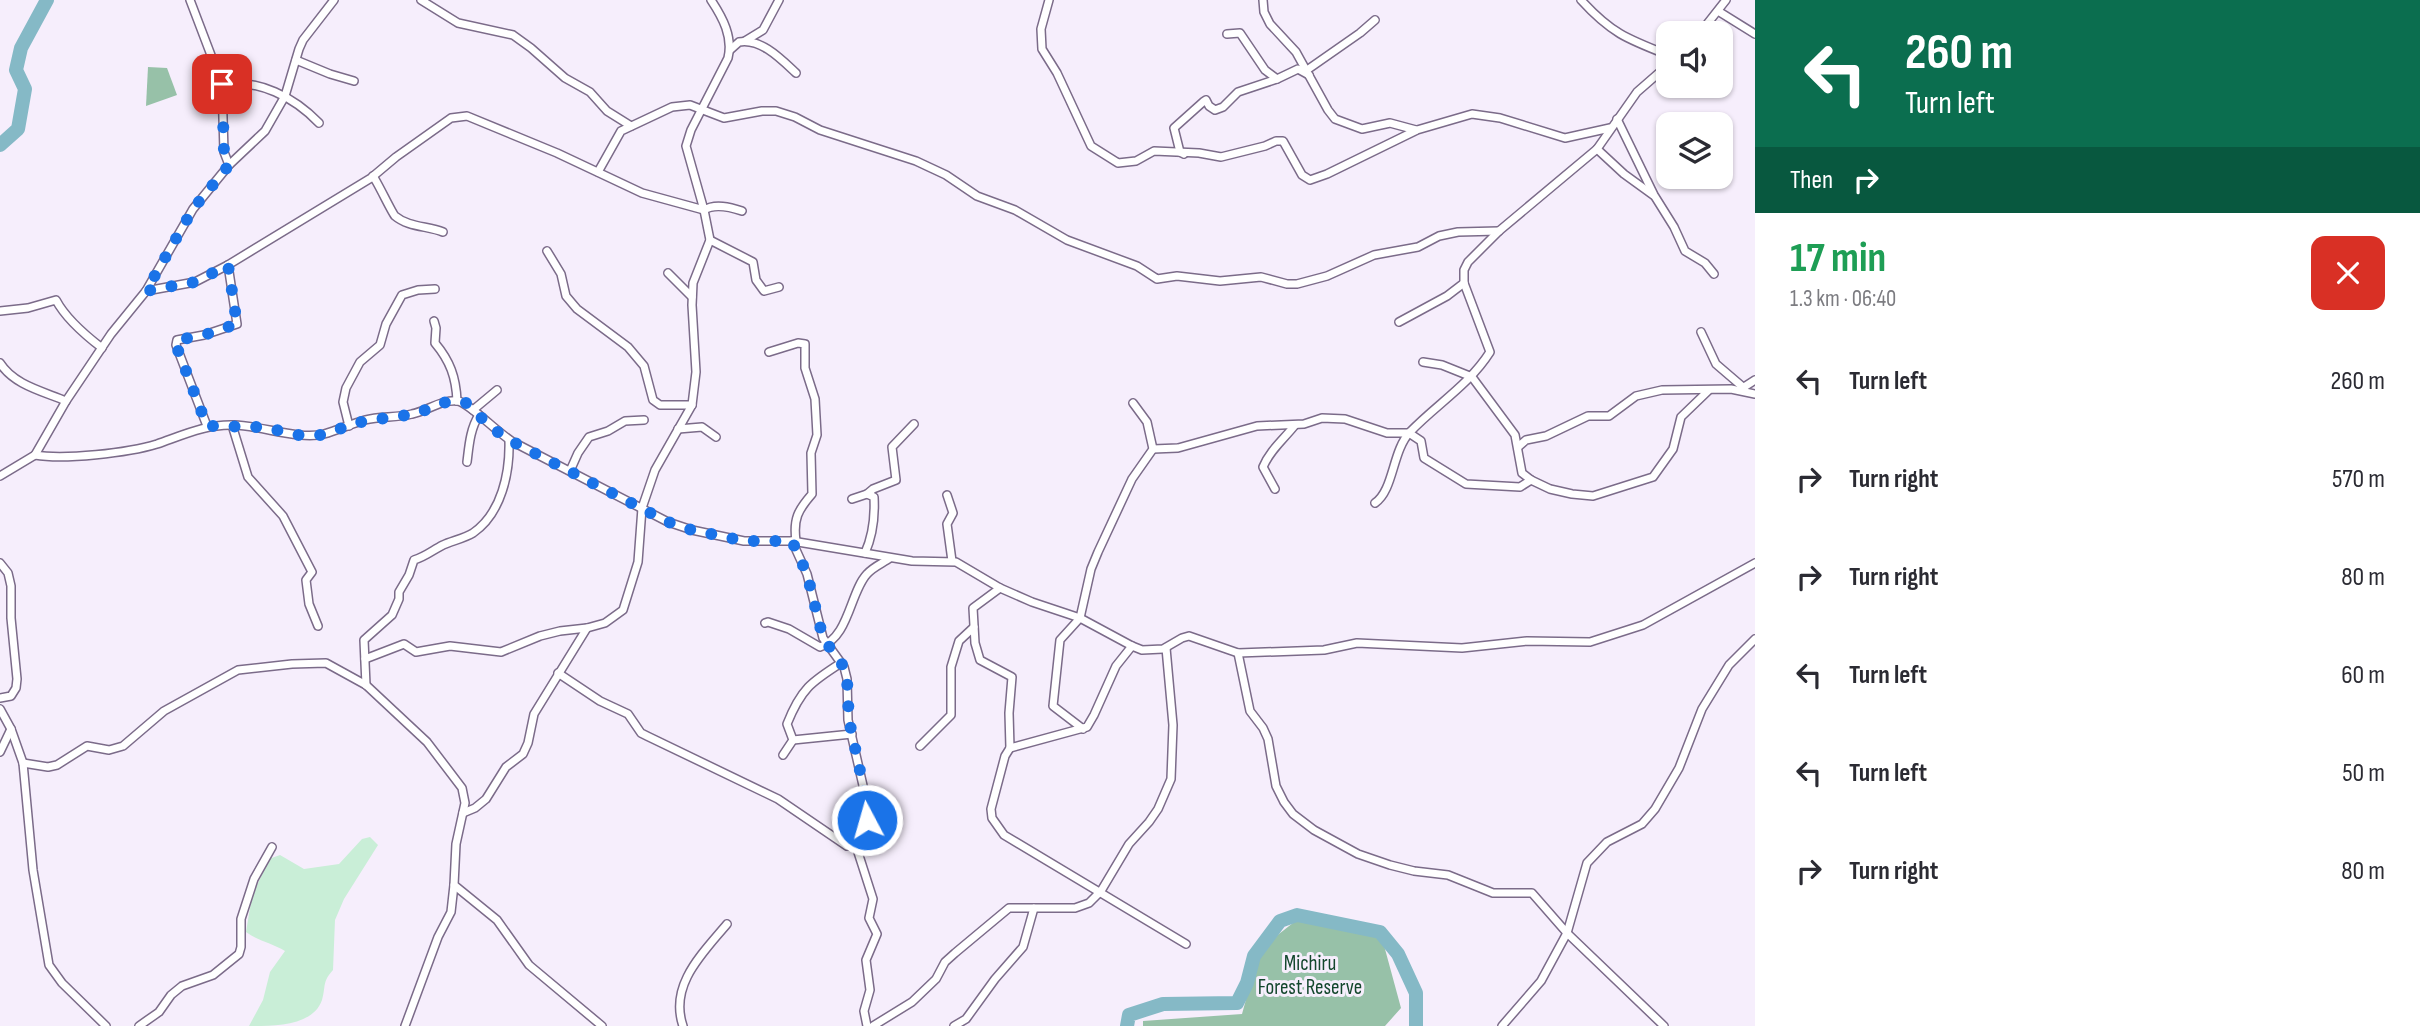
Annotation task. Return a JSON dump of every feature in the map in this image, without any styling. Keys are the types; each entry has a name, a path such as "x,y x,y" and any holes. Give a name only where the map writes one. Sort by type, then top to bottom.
{"street":[{"path":"190,0 222,84 224,152 229,165"},
{"path":"0,476 35,455 66,401 146,291 193,209 229,165 265,131 285,96 303,40 334,0"},
{"path":"421,0 458,23 480,30 513,35 565,78 590,92 607,111 631,126"},
{"path":"365,659 404,644 416,652 450,646 501,652 540,636 605,623 623,610 638,562 642,508 655,470 692,405 696,372 693,283 710,240 686,146 730,50 726,27 711,0"},
{"path":"730,50 763,30 779,0"},
{"path":"1049,0 1041,29 1042,49 1091,146 1118,163 1125,164 1154,152 1199,153 1221,157 1283,141 1302,175 1310,180 1417,130 1472,114 1500,118 1565,138 1610,128"},
{"path":"1262,0 1270,24 1296,52 1335,119 1368,130 1390,123 1417,130"},
{"path":"1581,0 1602,23 1615,32 1656,50"},
{"path":"1710,21 1724,1"},
{"path":"1718,11 1755,34"},
{"path":"1308,73 1375,20"},
{"path":"1227,34 1240,33 1265,71 1277,79"},
{"path":"744,41 755,43 796,73"},
{"path":"296,60 354,81"},
{"path":"1184,153 1180,152 1177,145 1174,128 1202,102 1206,100 1215,110 1223,107 1238,92 1298,69 1308,73"},
{"path":"1375,503 1383,498 1396,457 1409,433 1472,377 1490,352 1464,284 1464,270 1468,262 1499,232 1597,149 1637,92 1656,75"},
{"path":"222,84 245,82 285,96 319,123"},
{"path":"598,172 621,131 673,107 690,105 724,118 776,111 841,138 916,161 946,175 977,196 1015,210 1067,240 1137,266 1157,279 1177,276 1220,281 1261,277 1297,284 1327,276 1374,255 1418,247 1439,236 1458,232 1499,232"},
{"path":"146,291 195,282 228,265 373,177 428,134 451,118 459,116 467,116 642,193 704,210 710,206 722,206 742,211"},
{"path":"1617,119 1685,251 1705,263 1714,274"},
{"path":"1170,152 1177,145"},
{"path":"1597,149 1624,174 1654,195"},
{"path":"373,177 386,196 392,214 406,223 443,232"},
{"path":"710,240 753,262 756,280 764,290 779,287"},
{"path":"547,251 561,274 566,296 577,309 628,348 644,366 653,400 660,405 692,405"},
{"path":"207,426 176,345 177,340 204,335 237,324 228,265"},
{"path":"668,272 692,297"},
{"path":"1399,322 1464,284"},
{"path":"349,426 343,397 360,362 380,345 386,324 402,295 435,289"},
{"path":"0,311 28,308 56,300 61,310 84,334 102,348"},
{"path":"433,321 436,328 435,343 452,367 457,401"},
{"path":"1701,332 1716,364 1741,389"},
{"path":"558,673 600,701 628,714 646,736 778,799 847,846 860,844 867,836 867,803 846,701 847,679 841,663 821,630 807,574 794,541 795,517 812,494 811,453 817,435 815,399 805,369 805,344 798,343 769,352"},
{"path":"1423,362 1441,365 1472,377 1515,435 1520,469 1531,480 1550,489 1593,496 1653,477 1673,449 1681,417 1708,391"},
{"path":"0,363 16,381 66,401"},
{"path":"1741,389 1755,380"},
{"path":"1518,447 1527,440 1556,432 1588,416 1609,416 1636,396 1662,390 1741,389 1755,394"},
{"path":"467,462 476,412 497,390"},
{"path":"35,455 54,458 145,446 207,426 262,427 306,436 321,435 384,416 415,414 449,401 457,401 466,403 509,440 668,522 744,541 794,541 912,561 961,563 1000,588 1080,618 1132,646 1151,650 1166,648 1189,636 1238,653 1324,650 1357,643 1462,648 1527,641 1590,642 1643,625 1755,563"},
{"path":"1083,729 1053,706 1060,640 1080,618 1091,569 1098,552 1132,479 1153,449 1147,422 1133,402"},
{"path":"1153,449 1178,449 1258,426 1295,425 1322,418 1345,419 1387,433 1409,433 1421,440 1424,458 1466,484 1520,487 1531,480"},
{"path":"570,471 589,437 608,431 625,421 644,420"},
{"path":"852,499 896,480 892,447 914,424"},
{"path":"232,425 248,477 283,516 312,572 306,580 309,604 318,626"},
{"path":"1275,489 1263,467 1269,453 1295,425"},
{"path":"678,429 702,427 716,437"},
{"path":"366,685 364,640 392,615 414,559 424,557 471,534 485,522 503,490 509,459 509,440"},
{"path":"865,553 875,514 874,497 867,494"},
{"path":"947,495 953,513 947,524 952,561"},
{"path":"765,623 789,629 820,647 828,645 838,633 866,574 890,558"},
{"path":"0,563 8,573 11,586 17,679 11,696 0,698"},
{"path":"1000,588 973,608 979,660 1012,677 1010,748 1005,756 991,809 996,825 1004,835 1186,944"},
{"path":"920,746 951,715 951,667 959,641 974,627"},
{"path":"463,813 486,799 506,767 523,754 534,714 586,628"},
{"path":"1502,1026 1541,981 1567,933 1587,863 1607,842 1642,824 1655,809 1679,768 1702,709 1729,666 1755,639"},
{"path":"1010,748 1087,727 1116,666 1132,646"},
{"path":"873,1026 912,1002 936,979 955,953 1009,908 1075,908 1089,903 1101,891 1129,844 1158,809 1171,779 1173,724 1166,648"},
{"path":"1238,653 1250,711 1268,739 1276,786 1293,814 1314,830 1358,854 1390,865 1414,872 1448,875 1493,893 1532,893 1567,933 1664,1026"},
{"path":"23,763 48,767 57,765 87,746 116,749 163,711 244,668 324,662 366,685 427,742 462,788 465,803 456,844 451,912 438,937 405,1026"},
{"path":"793,740 787,724 795,703 810,683 841,663"},
{"path":"0,709 11,729 23,763 33,870 49,965 62,983 97,1014 106,1026"},
{"path":"0,752 11,729"},
{"path":"793,740 852,734"},
{"path":"783,755 793,740"},
{"path":"856,846 873,899 869,918 877,934 866,960 870,990 864,1011 867,1026"},
{"path":"139,1026 159,1012 171,995 182,986 214,975 239,954 240,925 251,888 272,847"},
{"path":"454,885 497,920 529,965 602,1026"},
{"path":"954,1026 966,1019 1023,947 1034,908"},
{"path":"683,1026 678,1013 681,988 693,964 727,924"}],"green space":[{"path":"148,67 167,68 177,95 146,106"},
{"path":"370,837 378,845 344,899 335,920 333,970 326,981 317,1009 302,1020 292,1023 249,1026 263,1000 270,972 285,951 246,932 252,896 269,859 280,855 304,869 339,864 362,839"},
{"name":"Michiru Forest Reserve","path":"1298,919 1382,938 1401,1008 1385,1026 1143,1026 1143,1021 1242,1014 1260,949"}],"waterway":[{"path":"0,145 18,129 25,89 16,70 21,48 47,0"},
{"path":"1127,1026 1129,1015 1163,1004 1237,1003 1247,983 1254,956 1280,921 1297,915 1380,932 1398,954 1416,993 1416,1026"}],"route":[{"path":"222,84 224,152 229,165 193,209 146,291 195,282 228,265 237,324 204,335 177,340 176,345 207,426 262,427 306,436 321,435 384,416 415,414 449,401 457,401 466,403 493,429 513,442 668,522 744,541 792,541 807,574 823,638 844,667 847,679 846,701 867,803 867,820"}]}
